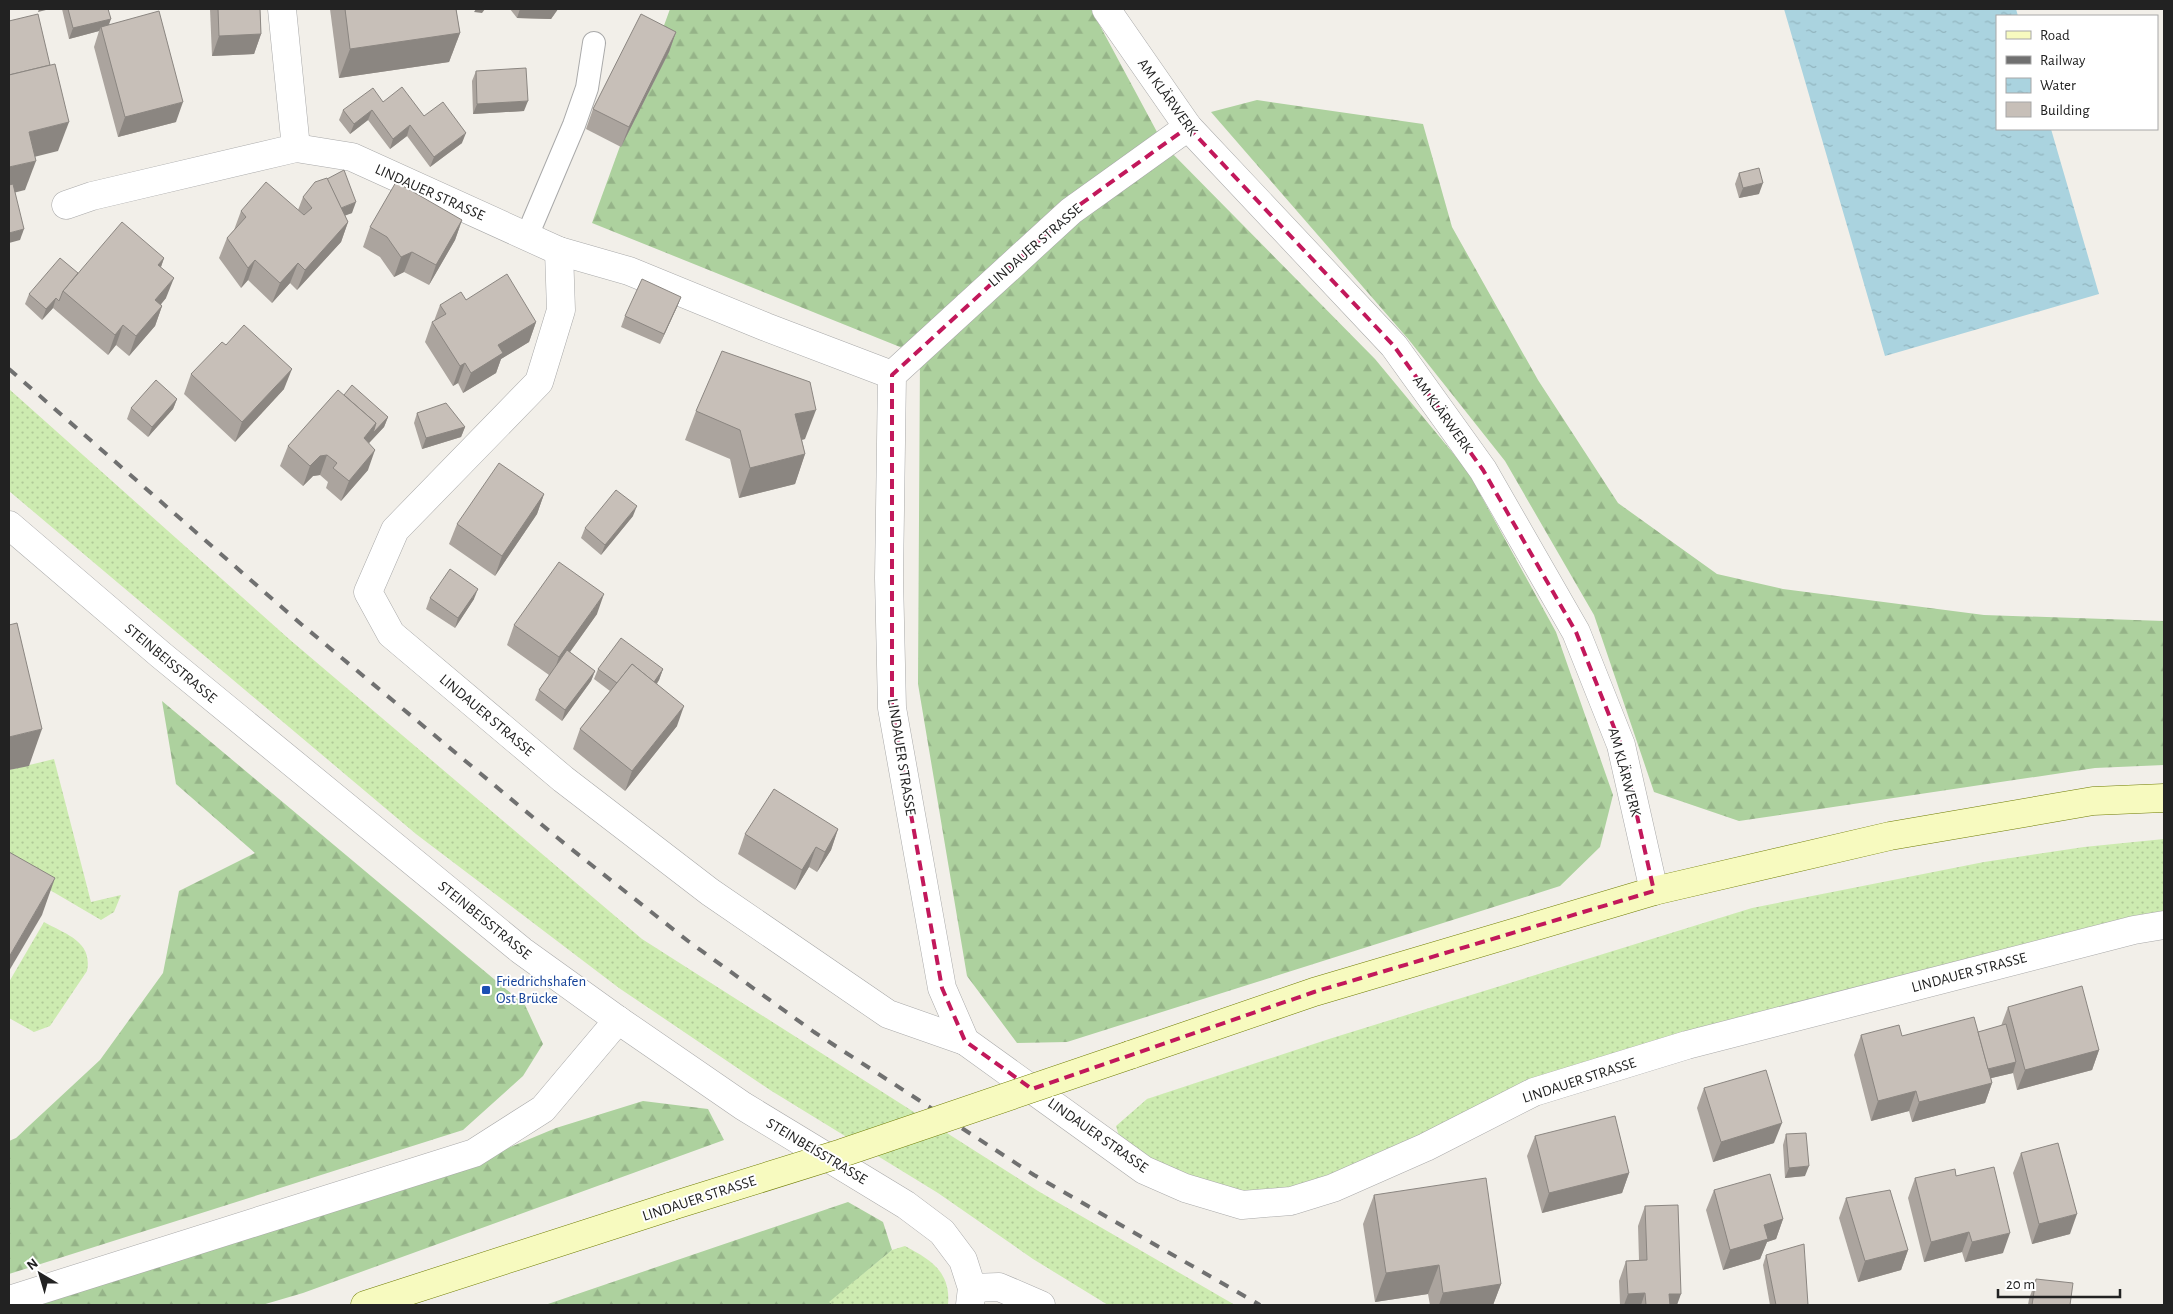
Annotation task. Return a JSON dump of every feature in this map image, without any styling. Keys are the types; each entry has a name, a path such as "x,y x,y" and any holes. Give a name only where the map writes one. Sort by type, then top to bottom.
{"main road":[{"name":"LINDAUER STRASSE","path":"365,1305 842,1153 1314,992 1654,891 1890,836 2093,801 2164,798"}],"street":[{"path":"282,9 296,148"},
{"name":"AM KLÄRWERK","path":"1106,9 1188,127 1394,346 1484,470 1576,632 1621,744 1654,891"},
{"name":"LINDAUER STRASSE","path":"965,1041 942,988 892,708 889,578 892,375 1071,211 1188,127"},
{"name":"LINDAUER STRASSE","path":"66,205 92,196 296,148 352,157 559,251 629,271 766,327 892,375"},
{"name":"LINDAUER STRASSE","path":"559,251 561,310 539,382 396,530 368,592 391,634 563,779 710,892 888,1014 965,1041 1144,1170 1185,1188 1242,1205 1291,1201 1333,1188 1426,1147 1534,1092 1687,1045 2134,930 2164,925"},
{"name":"STEINBEISSTRASSE","path":"9,525 161,655 522,951 743,1106 913,1211 942,1232 963,1260 971,1297"},
{"path":"9,1300 474,1153 543,1109 618,1020"},
{"path":"971,1297 999,1286 1041,1305"}],"lane":[{"path":"528,236 574,125 587,88 594,43"}],"highlighted area":[{"path":"1188,127 1394,346 1483,470 1576,632 1621,745 1654,891 1314,992 1032,1089 965,1041 942,988 892,708 892,375 1071,211"}],"green space":[{"path":"670,9 1091,9 1164,145 1375,359 1467,470 1556,632 1613,795 1600,847 1560,886 1067,1042 1017,1043 967,976 918,684 920,355 592,223"},
{"path":"1257,100 1423,124 1452,227 1538,380 1618,503 1717,574 1783,589 1984,615 2164,621 2164,765 2095,768 1739,821 1654,792 1594,615 1505,461 1409,340 1211,112"},
{"path":"9,389 289,639 642,939 1038,1191 1235,1305 1108,1305 1033,1259 938,1193 770,1090 619,988 416,834 9,491"},
{"path":"162,701 525,1005 543,1044 523,1076 463,1130 9,1274 9,1141 16,1138 100,1060 163,973 179,891 255,853 176,784"},
{"path":"54,759 91,902 121,895 114,912 101,920 9,866 9,770"},
{"path":"2164,839 2164,920 1688,1039 1331,1183 1246,1198 1123,1150 1116,1126 1147,1099 1329,1039 1752,908 1984,862 2084,847"},
{"path":"44,922 82,945 88,961 87,971 50,1026 34,1032 9,1018 9,982"},
{"path":"643,1101 708,1109 724,1140 303,1293 262,1305 14,1305 470,1164 556,1128"},
{"path":"848,1202 883,1222 892,1250 829,1302 833,1305 545,1305"},
{"path":"905,1246 931,1262 943,1276 948,1294 948,1305 833,1305 828,1302 892,1250"}],"water":[{"path":"1784,9 2016,9 2018,15 1996,15 1996,130 2051,130 2099,294 1885,356"}],"building":[{"path":"68,9 108,9 111,19 73,28"},
{"path":"218,9 260,9 261,34 219,36"},
{"path":"345,9 456,9 460,33 350,49"},
{"path":"159,11 183,102 125,117 101,27"},
{"path":"38,14 50,65 9,75 9,21"},
{"path":"641,14 676,32 629,127 593,109"},
{"path":"55,64 69,122 29,132 36,161 9,167 9,75"},
{"path":"526,68 528,101 477,104 476,71"},
{"path":"402,87 424,116 443,102 466,133 434,157 410,125 393,139 372,110 354,124 343,110 373,88 383,102"},
{"path":"1759,168 1763,183 1743,188 1739,173"},
{"path":"344,170 356,202 341,208 327,179"},
{"path":"327,178 348,222 305,270 298,263 280,283 255,260 248,268 227,238 246,217 241,211 266,182 304,215 312,208 303,197 315,182"},
{"path":"396,182 462,220 436,265 412,252 401,257 387,237 370,227"},
{"path":"13,184 24,229 9,233 9,185"},
{"path":"122,222 164,258 158,265 174,278 155,300 162,306 136,336 123,325 115,335 63,291"},
{"path":"60,258 78,273 63,291 59,301 56,298 46,309 29,294"},
{"path":"507,274 536,322 498,345 503,353 471,373 465,363 460,366 432,322 446,314 440,305 461,292 466,300"},
{"path":"642,279 681,297 664,334 625,316"},
{"path":"244,325 292,369 242,422 191,374 222,342 226,345"},
{"path":"722,351 810,382 816,410 795,414 805,454 750,468 740,430 696,411"},
{"path":"156,380 177,399 152,427 131,408"},
{"path":"352,385 388,417 373,433 376,423 344,395"},
{"path":"338,390 376,423 364,438 375,450 349,481 333,468 337,463 327,455 320,456 310,466 288,446"},
{"path":"446,403 465,427 426,438 417,413"},
{"path":"499,463 544,494 502,556 457,524"},
{"path":"616,490 637,506 605,545 585,528"},
{"path":"559,562 604,594 559,657 514,625"},
{"path":"450,569 478,589 458,618 430,598"},
{"path":"17,623 42,729 9,737 9,625"},
{"path":"621,638 663,669 654,682 632,664 617,683 598,669"},
{"path":"567,650 595,671 565,710 539,690"},
{"path":"632,664 684,706 632,771 580,729"},
{"path":"774,789 838,829 825,852 816,847 802,870 745,834"},
{"path":"9,852 55,878 9,957"},
{"path":"2082,986 2099,1050 2025,1070 2008,1007"},
{"path":"1974,1017 1992,1083 1919,1102 1916,1091 1878,1101 1861,1035 1899,1025 1902,1036"},
{"path":"2006,1024 2016,1062 1988,1069 1978,1032"},
{"path":"1766,1070 1782,1123 1721,1142 1704,1088"},
{"path":"1615,1116 1629,1173 1549,1193 1535,1136"},
{"path":"1806,1133 1809,1166 1789,1168 1786,1134"},
{"path":"2058,1143 2077,1214 2039,1224 2021,1153"},
{"path":"1994,1167 2010,1233 1972,1242 1969,1232 1931,1242 1915,1178 1955,1169 1956,1176"},
{"path":"1770,1174 1783,1219 1764,1225 1768,1239 1730,1250 1714,1190"},
{"path":"1486,1178 1501,1284 1443,1293 1439,1265 1386,1273 1374,1195"},
{"path":"1890,1190 1908,1250 1865,1261 1846,1198"},
{"path":"1678,1205 1681,1294 1669,1294 1670,1305 1646,1305 1645,1293 1628,1294 1626,1261 1647,1260 1645,1206"},
{"path":"1804,1244 1808,1305 1776,1305 1766,1255"},
{"path":"2036,1279 2073,1283 2070,1305 2032,1305"}],"railway":[{"path":"9,369 301,624 565,844 688,941 814,1032 1034,1175 1260,1305"}],"place":[{"name":"Friedrichshafen Ost Brücke","path":"486,990"}]}
